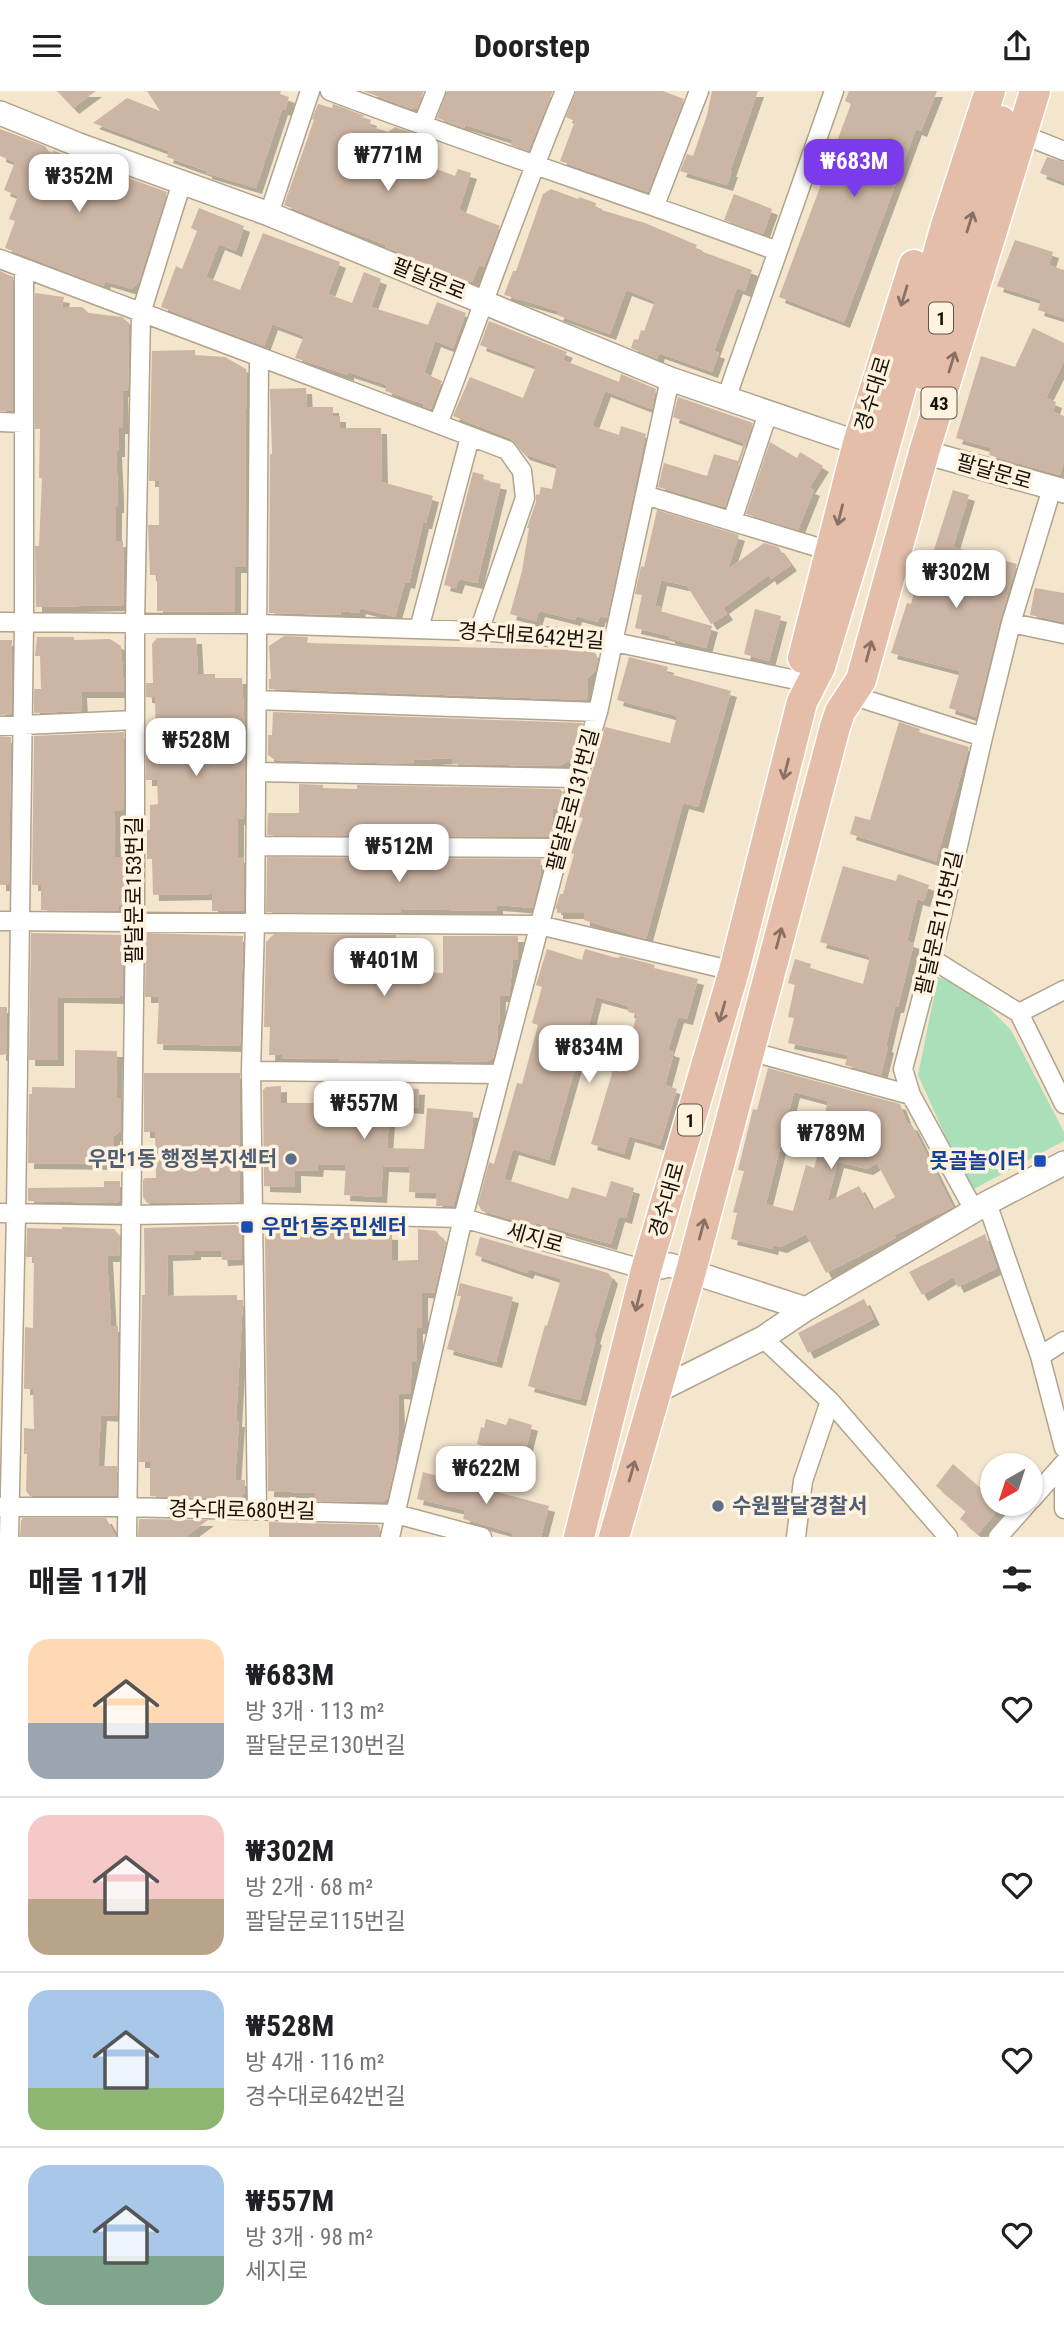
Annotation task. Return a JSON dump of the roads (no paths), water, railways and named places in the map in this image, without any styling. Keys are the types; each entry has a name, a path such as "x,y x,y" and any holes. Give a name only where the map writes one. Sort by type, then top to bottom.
{"main road":[{"name":"경수대로","path":"846,703 840,673 854,547 858,443 969,91"},
{"name":"1","path":"854,547 945,229 990,91"},
{"name":"1","path":"854,547 1011,91"},
{"name":"경수대로","path":"614,1537 691,1271 846,703 861,680 924,452 1035,91"},
{"name":"경수대로","path":"579,1537 646,1270 734,971 801,692 820,667 854,547"}],"street":[{"path":"269,214 310,91"},
{"path":"330,91 533,166 655,205 777,251"},
{"path":"422,126 436,91"},
{"path":"438,424 533,166 565,91"},
{"path":"655,205 699,91"},
{"path":"726,399 834,91"},
{"name":"팔달문로","path":"0,113 269,214 670,379 858,443"},
{"path":"1021,134 1064,151"},
{"name":"팔달문로153번길","path":"130,1216 135,922 135,623 141,313 182,182"},
{"path":"0,259 507,450 522,471 525,498 479,631"},
{"path":"9,1537 4,1507 8,1213 20,921 24,622 24,268"},
{"path":"257,1510 251,1071 256,923 258,357"},
{"name":"팔달문로131번길","path":"390,1537 463,1218 614,642 670,379"},
{"path":"732,521 768,413"},
{"path":"0,422 24,423"},
{"path":"419,629 470,437"},
{"name":"팔달문로","path":"924,452 1058,489"},
{"name":"팔달문로115번길","path":"1058,489 1012,622 932,959 903,1069 911,1095 980,1206 1040,1356 1064,1448"},
{"path":"645,495 732,521 854,547"},
{"name":"경수대로642번길","path":"0,622 258,624 419,629 614,642 801,692"},
{"path":"1012,622 1064,634"},
{"path":"257,700 597,712"},
{"path":"846,703 983,737"},
{"path":"0,726 135,720"},
{"path":"257,772 578,778"},
{"path":"256,846 559,848"},
{"path":"0,921 539,925 734,971"},
{"path":"932,959 1019,1013 1064,1104"},
{"path":"1019,1013 1064,990"},
{"path":"749,1051 911,1095"},
{"path":"251,1071 500,1074"},
{"path":"655,1392 763,1338 806,1309 980,1206 1064,1163"},
{"name":"세지로","path":"8,1213 130,1216 254,1213 463,1218 646,1270 670,1265 806,1309"},
{"path":"127,1537 130,1216"},
{"path":"763,1338 830,1401 948,1537"},
{"path":"1040,1356 1064,1341"},
{"path":"796,1537 803,1481 830,1401"},
{"path":"1043,1486 1064,1463"},
{"path":"1064,1479 1064,1509"},
{"name":"경수대로680번길","path":"4,1507 126,1507 396,1514 482,1537"},
{"path":"998,1537 1017,1516"}],"place":[{"name":"우만1동 행정복지센터","path":"291,1159"},
{"name":"못골놀이터","path":"1040,1161"},
{"name":"우만1동주민센터","path":"247,1227"},
{"name":"수원팔달경찰서","path":"718,1506"}]}
